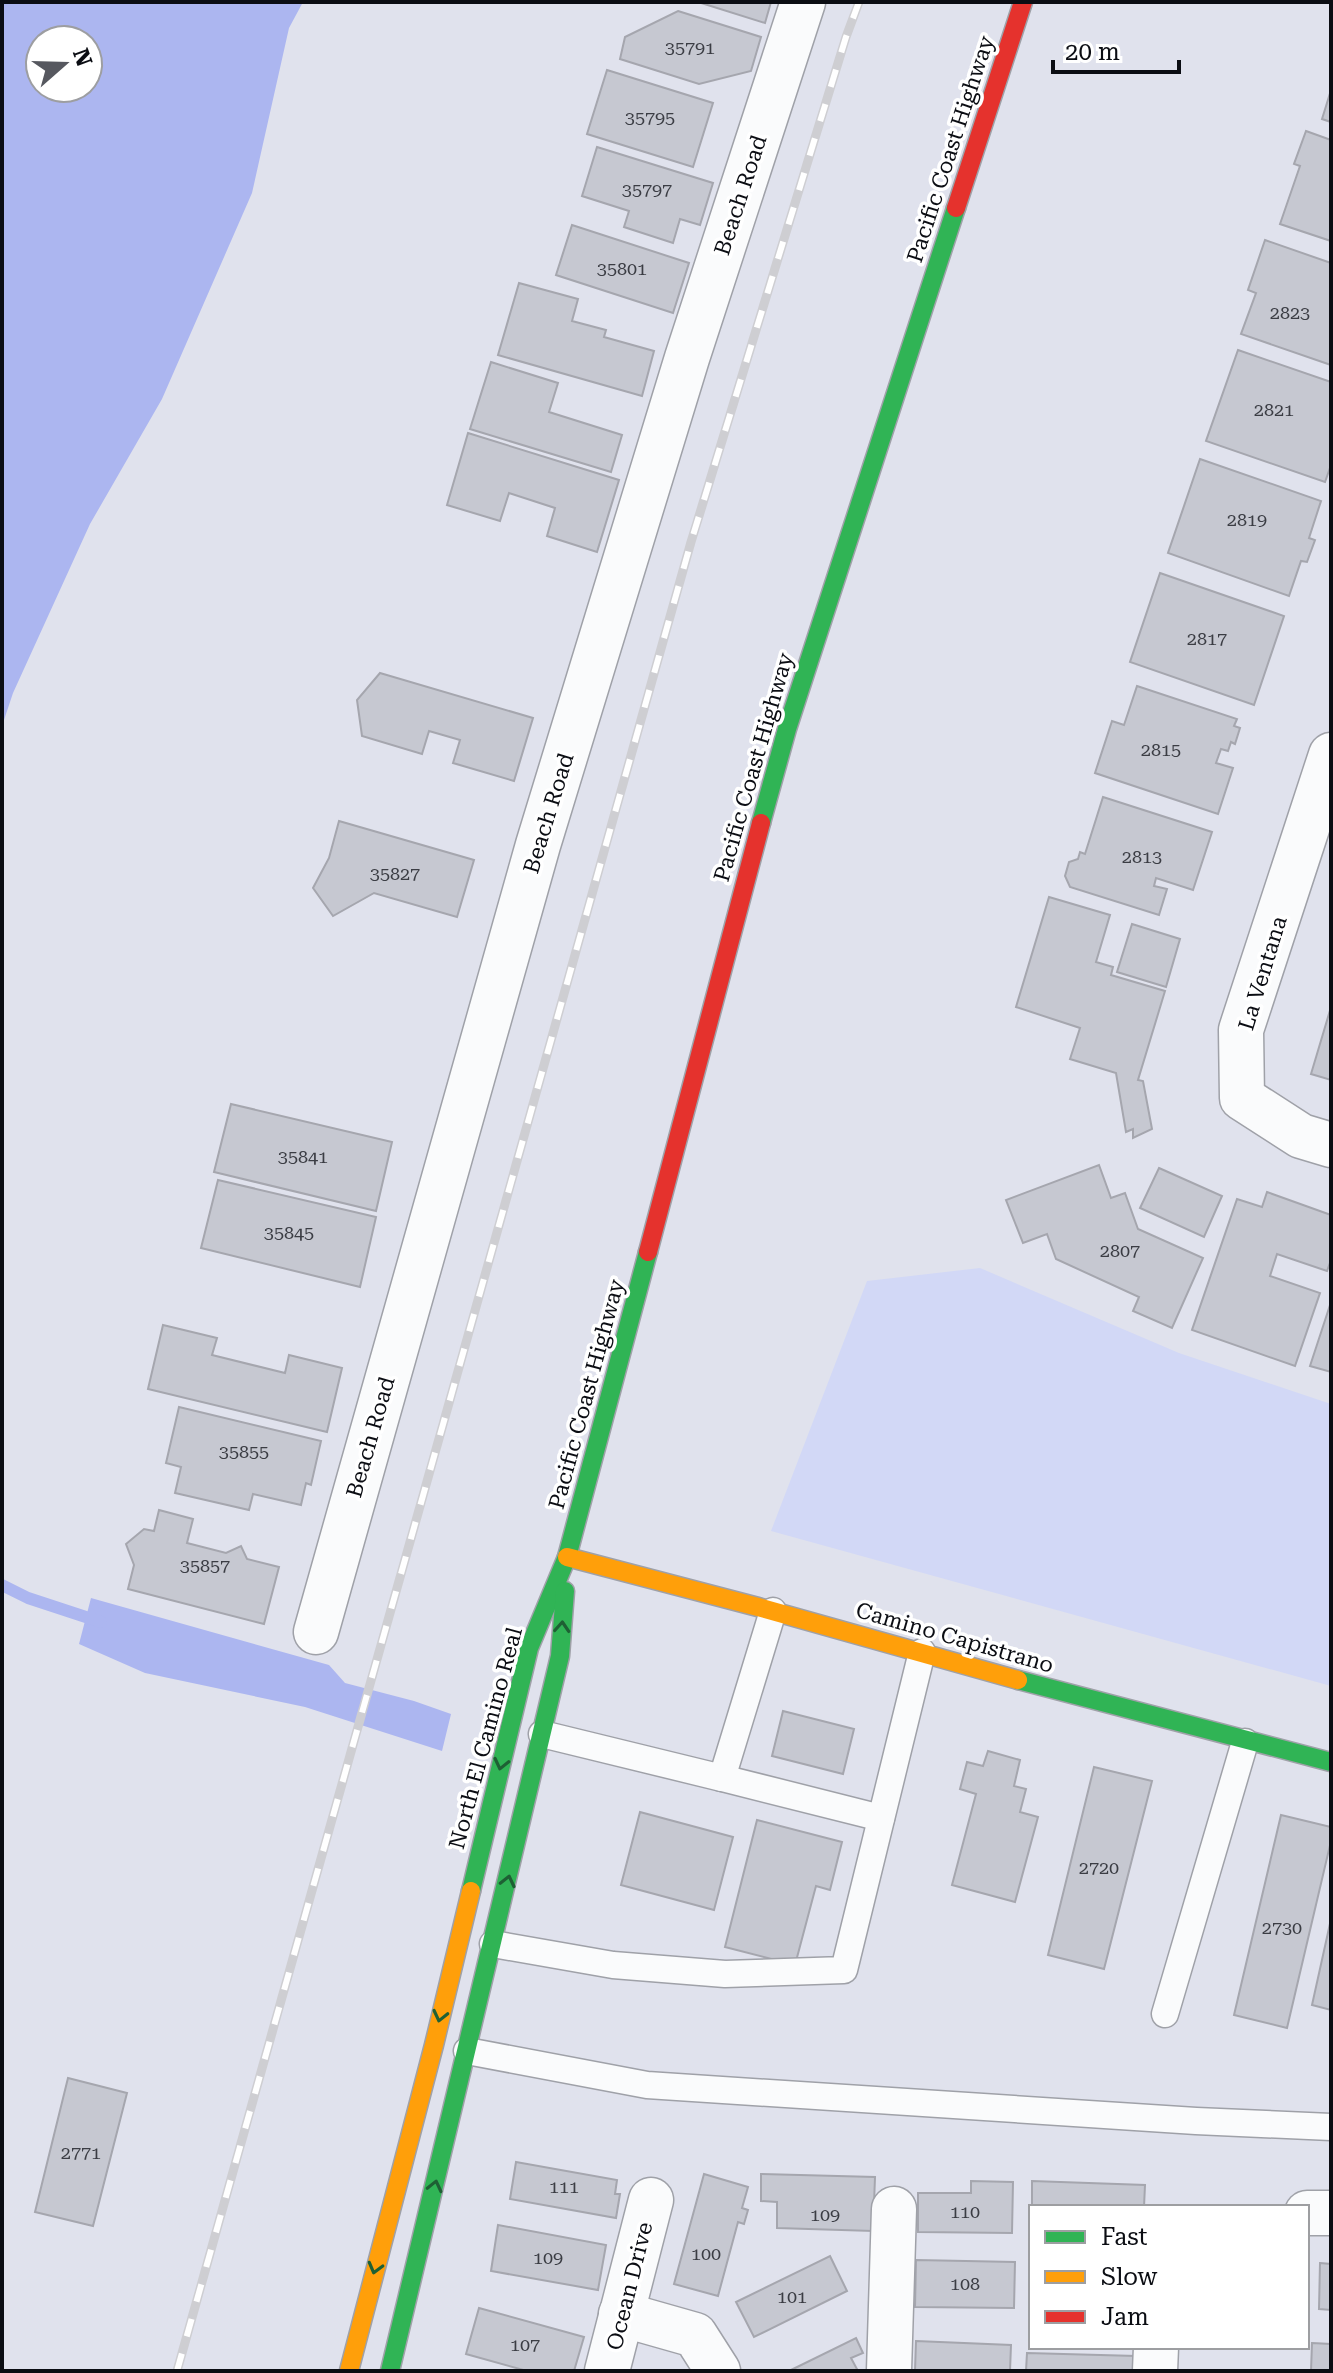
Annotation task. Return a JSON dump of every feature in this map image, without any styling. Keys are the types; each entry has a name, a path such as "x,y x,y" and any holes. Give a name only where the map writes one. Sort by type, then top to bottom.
{"main road":[{"name":"Pacific Coast Highway","path":"567,1557 787,729 1023,2"},
{"name":"Camino Capistrano","path":"567,1557 688,1587 1245,1742 1331,1762"},
{"path":"390,2371 560,1656 567,1557"},
{"name":"North El Camino Real","path":"349,2371 434,2045 529,1648 567,1557"}],"street":[{"name":"Beach Road","path":"316,1632 538,845 687,358 803,2"},
{"name":"La Ventana","path":"1331,755 1241,1030 1241,1044 1242,1098 1301,1136 1331,1145"},
{"name":"Ocean Drive","path":"607,2371 651,2200"},
{"path":"889,2371 894,2209"},
{"path":"1309,2213 1331,2213"},
{"path":"621,2314 695,2335 718,2371"},
{"path":"1155,2371 1156,2349"}],"lane":[{"path":"722,1778 773,1611"},
{"path":"493,1944 613,1965 725,1974 844,1970 922,1652"},
{"path":"542,1734 881,1818"},
{"path":"1165,2014 1245,1742"},
{"path":"467,2051 647,2085 1331,2127"}],"shaded area":[{"path":"980,1268 1179,1353 1331,1404 1331,1686 771,1531 867,1281"}],"water":[{"path":"2,2 303,2 289,28 252,193 162,399 90,524 13,693 2,726"},
{"path":"91,1598 329,1665 345,1683 451,1714 442,1751 305,1707 145,1673 79,1644"}],"building":[{"path":"698,2 771,2 765,23"},
{"path":"678,11 761,37 751,71 699,84 620,59 625,37"},
{"path":"607,70 713,103 693,167 587,134"},
{"path":"1331,90 1331,122 1322,119"},
{"path":"1306,131 1331,140 1331,241 1280,224 1300,166 1294,164"},
{"path":"597,147 713,183 700,225 680,219 673,243 624,227 629,211 582,196"},
{"path":"572,225 689,263 673,313 556,275"},
{"path":"1265,240 1331,263 1331,365 1241,334 1256,293 1248,290"},
{"path":"519,283 578,299 572,321 606,330 604,337 654,351 642,396 498,355"},
{"path":"1238,350 1331,382 1331,465 1325,482 1206,441"},
{"path":"491,362 558,383 549,412 622,435 611,472 470,429"},
{"path":"468,433 619,480 597,552 547,536 555,508 509,493 500,521 447,505"},
{"path":"1200,459 1321,501 1309,538 1315,540 1307,562 1301,561 1289,596 1168,553"},
{"path":"1160,573 1284,616 1254,705 1130,662"},
{"path":"380,673 533,718 514,781 453,763 460,740 429,731 422,754 362,736 357,700"},
{"path":"1137,686 1237,719 1234,726 1240,728 1235,744 1231,742 1228,751 1221,749 1216,763 1233,768 1218,814 1095,773 1112,721 1124,725"},
{"path":"1103,797 1212,832 1193,890 1156,878 1154,886 1167,889 1159,915 1070,887 1065,876 1069,862 1078,859 1080,852 1085,854"},
{"path":"339,821 474,860 457,917 374,893 333,916 313,888 329,858"},
{"path":"1049,897 1110,915 1096,962 1113,967 1111,975 1165,991 1138,1080 1143,1081 1152,1129 1133,1138 1133,1129 1126,1132 1116,1073 1070,1059 1080,1028 1016,1007"},
{"path":"1132,924 1180,939 1166,987 1117,972"},
{"path":"1331,1007 1331,1080 1311,1074"},
{"path":"231,1104 392,1142 376,1211 214,1172"},
{"path":"1099,1165 1111,1198 1125,1193 1138,1229 1203,1258 1172,1328 1133,1311 1139,1297 1056,1259 1047,1234 1023,1243 1006,1200"},
{"path":"1159,1168 1222,1196 1204,1237 1140,1208"},
{"path":"218,1180 376,1217 360,1287 201,1248"},
{"path":"1267,1192 1331,1215 1331,1260 1327,1271 1277,1254 1270,1276 1320,1293 1295,1366 1192,1330 1237,1199 1262,1207"},
{"path":"1331,1302 1331,1372 1310,1366"},
{"path":"163,1325 217,1338 212,1355 285,1373 289,1355 342,1368 327,1432 148,1389"},
{"path":"179,1407 321,1441 311,1485 306,1483 301,1505 253,1494 249,1510 175,1493 181,1467 166,1463"},
{"path":"159,1510 193,1519 187,1543 226,1553 241,1546 247,1559 279,1567 264,1624 128,1589 134,1565 126,1544 144,1529 154,1531"},
{"path":"783,1711 854,1729 843,1774 772,1756"},
{"path":"988,1751 1020,1760 1014,1786 1026,1789 1020,1812 1038,1817 1015,1902 952,1885 976,1794 960,1789 967,1762 983,1766"},
{"path":"1094,1767 1152,1781 1104,1969 1048,1955"},
{"path":"640,1812 733,1837 714,1910 621,1885"},
{"path":"1281,1815 1331,1827 1331,1841 1287,2028 1234,2015"},
{"path":"757,1820 842,1842 830,1890 816,1886 795,1965 725,1947"},
{"path":"1331,1919 1331,2010 1312,2005"},
{"path":"68,2078 127,2093 93,2226 35,2212"},
{"path":"516,2162 617,2180 615,2194 620,2194 616,2218 510,2199"},
{"path":"704,2174 748,2187 742,2208 748,2210 744,2224 738,2222 718,2296 674,2284"},
{"path":"761,2174 875,2177 873,2231 777,2228 777,2202 761,2201"},
{"path":"971,2181 1013,2182 1012,2233 918,2232 918,2193 971,2193"},
{"path":"1032,2181 1145,2185 1144,2205 1032,2205"},
{"path":"498,2225 606,2245 598,2290 491,2271"},
{"path":"830,2256 847,2291 754,2337 736,2302"},
{"path":"916,2260 1015,2262 1014,2308 915,2307"},
{"path":"1320,2263 1331,2264 1331,2310 1319,2309"},
{"path":"479,2308 584,2337 574,2371 527,2371 466,2354"},
{"path":"856,2338 863,2353 851,2358 858,2371 789,2371"},
{"path":"916,2341 1011,2345 1010,2371 915,2371"},
{"path":"1312,2343 1331,2344 1331,2371 1311,2371"},
{"path":"1027,2353 1136,2356 1136,2371 1026,2371"}],"waterway":[{"path":"2,1585 28,1598 101,1622"}],"railway":[{"path":"177,2371 691,542 859,2"}],"traffic: fast":[{"path":"761,823 787,729 956,208"},
{"path":"471,1891 529,1648 567,1557 648,1252"},
{"path":"390,2371 560,1656 565,1591"},
{"path":"1018,1680 1331,1762"}],"traffic: slow":[{"path":"567,1557 1018,1680"},
{"path":"349,2371 471,1891"}],"traffic: jam":[{"path":"956,208 1023,2"},
{"path":"648,1252 761,823"}]}
